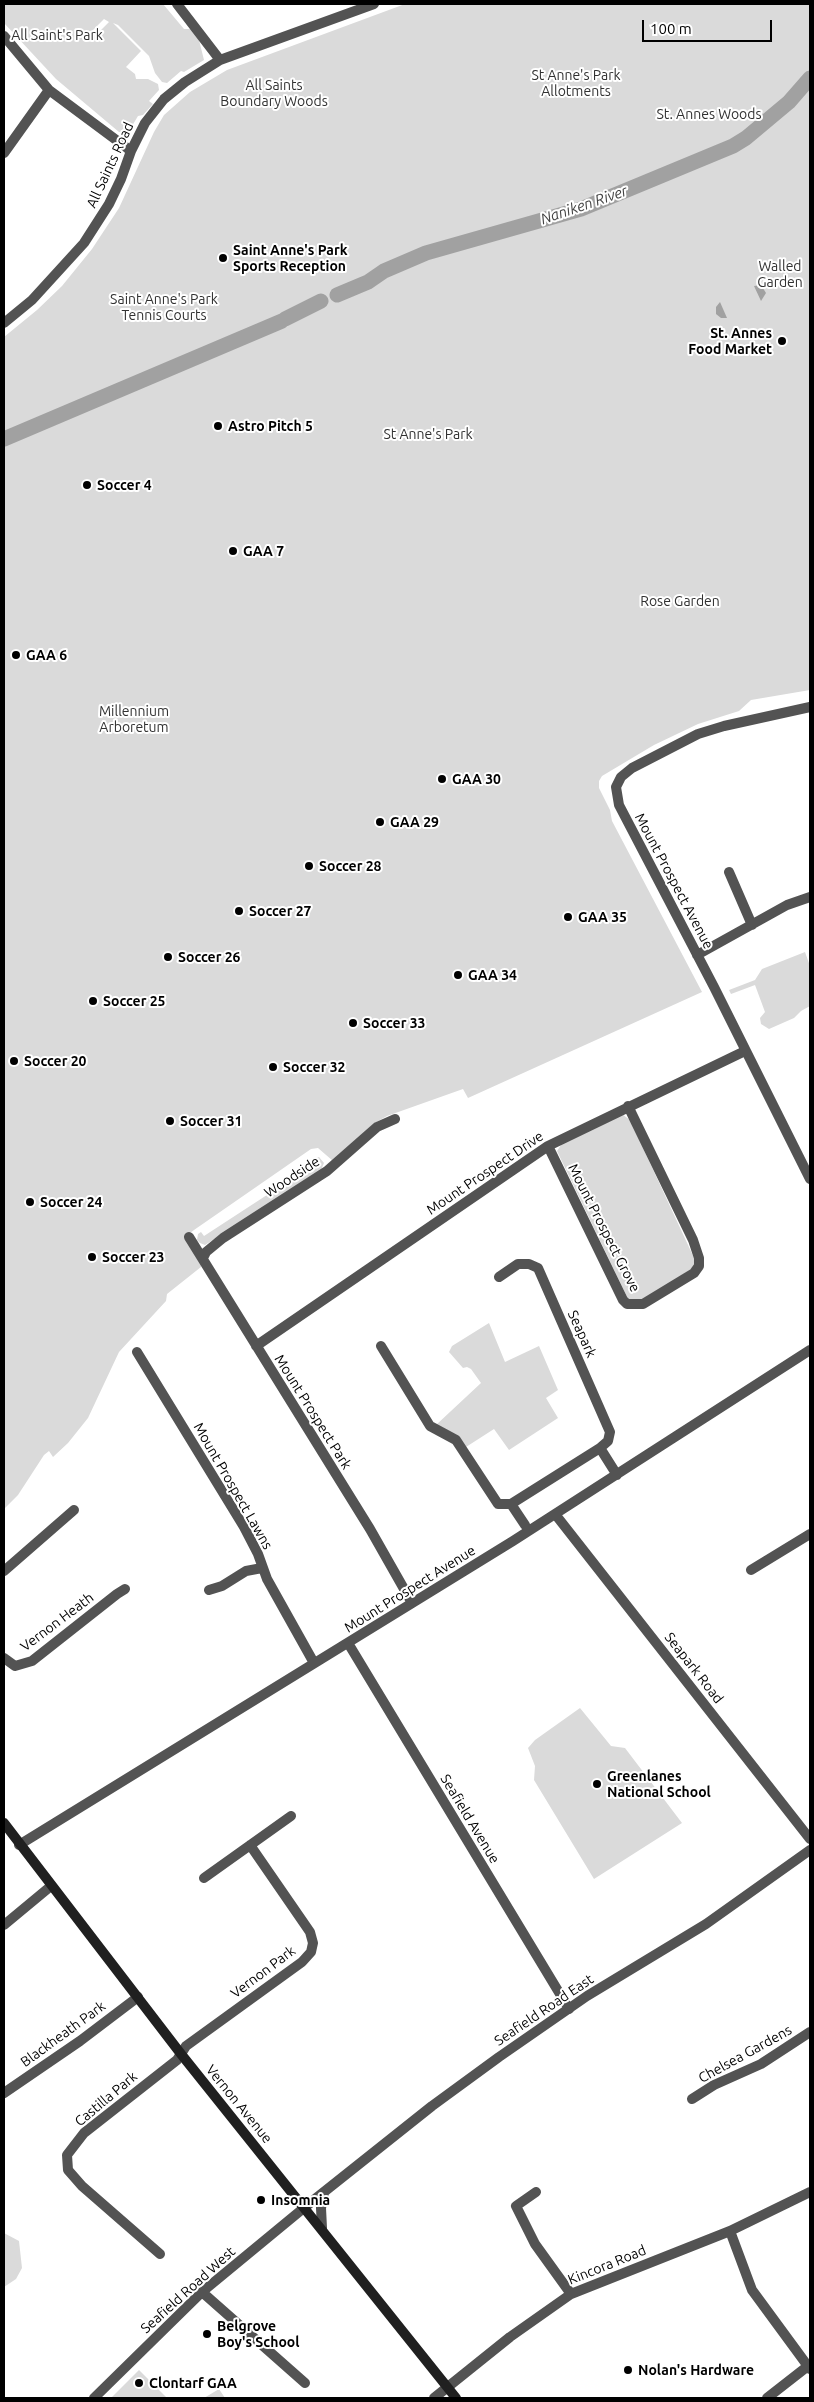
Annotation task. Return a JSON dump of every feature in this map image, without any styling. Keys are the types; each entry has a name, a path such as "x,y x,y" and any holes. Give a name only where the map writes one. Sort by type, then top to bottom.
{"main road":[{"name":"Vernon Avenue","path":"4,1823 181,2054 456,2398"}],"street":[{"path":"177,4 220,60"},
{"name":"All Saints Road","path":"4,323 42,290 84,243 110,204 122,179 131,151 145,123 164,99 185,82 220,60 374,4"},
{"path":"4,36 49,90 131,151"},
{"path":"4,153 49,90"},
{"name":"Mount Prospect Avenue","path":"810,707 724,726 698,734 632,768 620,777 616,787 618,805 697,955 810,1179"},
{"path":"729,872 752,925"},
{"path":"697,955 787,905 810,897"},
{"name":"Mount Prospect Drive","path":"256,1346 548,1146 745,1051"},
{"name":"Mount Prospect Grove","path":"548,1146 623,1300 627,1304 643,1304 694,1273 699,1266 699,1258 628,1106"},
{"name":"Woodside","path":"203,1258 206,1252 223,1238 327,1171 377,1127 395,1119"},
{"name":"Mount Prospect Park","path":"189,1237 370,1529 412,1603"},
{"name":"Seapark","path":"499,1277 518,1264 529,1264 538,1268 610,1432 608,1441 600,1448"},
{"path":"381,1346 430,1426 456,1440 498,1504 511,1504 600,1448 617,1475"},
{"name":"Mount Prospect Avenue","path":"19,1845 556,1514 810,1350"},
{"name":"Mount Prospect Lawns","path":"137,1352 244,1527 258,1554 262,1568 314,1663"},
{"path":"511,1504 525,1524"},
{"path":"4,1571 74,1510"},
{"name":"Seapark Road","path":"556,1514 810,1839"},
{"path":"751,1570 810,1534"},
{"path":"209,1590 222,1586 246,1571 262,1568"},
{"name":"Vernon Heath","path":"4,1658 15,1666 32,1661 117,1594 126,1589"},
{"name":"Seafield Avenue","path":"348,1643 569,2009"},
{"path":"204,1878 292,1816"},
{"name":"Vernon Park","path":"181,2054 186,2046 302,1962 310,1952 313,1944 310,1932 250,1845"},
{"name":"Seafield Road East","path":"305,2207 432,2106 569,2009 706,1924 809,1854"},
{"path":"4,1925 51,1886"},
{"name":"Blackheath Park","path":"4,2093 80,2041 138,1997"},
{"name":"Chelsea Gardens","path":"692,2099 714,2085 761,2064 810,2032"},
{"name":"Castilla Park","path":"160,2254 82,2186 68,2170 67,2155 84,2133 105,2114 181,2054"},
{"path":"536,2192 516,2206 535,2244 570,2294"},
{"name":"Kincora Road","path":"434,2398 510,2337 570,2294 730,2231 810,2192"},
{"path":"322,2228 321,2208 324,2193"},
{"name":"Seafield Road West","path":"94,2398 202,2292 305,2207"},
{"path":"730,2231 752,2290 809,2367 766,2398"},
{"path":"202,2292 305,2383"}],"green space":[{"name":"All Saint's Park","path":"4,4 163,4 184,29 192,29 199,40 204,60 184,72 181,71 167,83 162,82 155,73 149,56 118,25 113,23 141,51 126,67 135,74 136,79 148,79 158,84 159,90 149,101 153,104 143,115 138,116 129,131 126,133 119,132 56,79 4,23","holes":["104,19 109,22 96,35 91,32"]},
{"name":"St Anne's Park","path":"405,4 810,4 810,690 751,700 739,711 698,724 654,745 602,776 599,781 599,788 610,810 612,821 702,992 468,1098 463,1089 387,1116 373,1124 333,1161 318,1148 311,1149 194,1230 186,1236 201,1263 201,1267 167,1294 166,1301 119,1352 88,1418 68,1443 53,1457 49,1451 44,1455 18,1495 4,1509 4,337 37,310 62,286 92,249 119,208 154,132 164,115 190,92 227,70"},
{"path":"805,952 810,966 810,1006 794,1018 769,1029 761,1024 760,1018 765,1012 755,985 731,994 729,990 755,980 762,969"},
{"path":"622,1114 630,1120 695,1260 694,1267 642,1302 629,1301 557,1151 563,1142"},
{"path":"319,1157 324,1163 321,1170 205,1245 197,1240 198,1234 201,1232 204,1236 313,1165 310,1161"},
{"path":"489,1323 505,1362 539,1346 558,1390 546,1398 558,1418 509,1450 494,1429 466,1447 436,1425 481,1383 471,1369 463,1368 449,1352 452,1346"},
{"name":"Greenlanes National School","path":"580,1708 611,1746 625,1748 682,1823 594,1879 534,1780 535,1766 528,1748 535,1740"},
{"path":"4,2233 19,2241 22,2268 16,2279 4,2287"},
{"name":"Clontarf GAA","path":"139,2370 167,2398 111,2398"},
{"path":"219,2389 225,2398 204,2398"}],"shaded area":[{"path":"761,285 766,293 761,301 754,286"},
{"path":"720,302 727,318 721,318 716,314 716,307"}],"waterway":[{"name":"Naniken River","path":"337,295 368,282 384,271 426,253 581,209 733,146 746,138 789,102 810,78"},
{"path":"285,319 321,301"},
{"path":"4,439 282,321"}],"place":[{"name":"Saint Anne's Park Sports Reception","path":"223,258"},
{"name":"St. Annes Food Market","path":"782,341"},
{"name":"Astro Pitch 5","path":"218,426"},
{"name":"Soccer 4","path":"87,485"},
{"name":"GAA 7","path":"233,551"},
{"name":"GAA 6","path":"16,655"},
{"name":"GAA 30","path":"442,779"},
{"name":"GAA 29","path":"380,822"},
{"name":"Soccer 28","path":"309,866"},
{"name":"Soccer 27","path":"239,911"},
{"name":"GAA 35","path":"568,917"},
{"name":"Soccer 26","path":"168,957"},
{"name":"GAA 34","path":"458,975"},
{"name":"Soccer 25","path":"93,1001"},
{"name":"Soccer 33","path":"353,1023"},
{"name":"Soccer 20","path":"14,1061"},
{"name":"Soccer 32","path":"273,1067"},
{"name":"Soccer 31","path":"170,1121"},
{"name":"Soccer 24","path":"30,1202"},
{"name":"Soccer 23","path":"92,1257"},
{"name":"Greenlanes National School","path":"597,1784"},
{"name":"Insomnia","path":"261,2200"},
{"name":"Belgrove Boy's School","path":"207,2334"},
{"name":"Nolan's Hardware","path":"628,2370"},
{"name":"Clontarf GAA","path":"139,2383"}],"park label":[{"name":"St Anne's Park Allotments","path":"576,84"},
{"name":"All Saints Boundary Woods","path":"274,94"},
{"name":"St. Annes Woods","path":"709,114"},
{"name":"Walled Garden","path":"780,274"},
{"name":"Saint Anne's Park Tennis Courts","path":"164,308"},
{"name":"Rose Garden","path":"680,601"},
{"name":"Millennium Arboretum","path":"134,720"}]}
